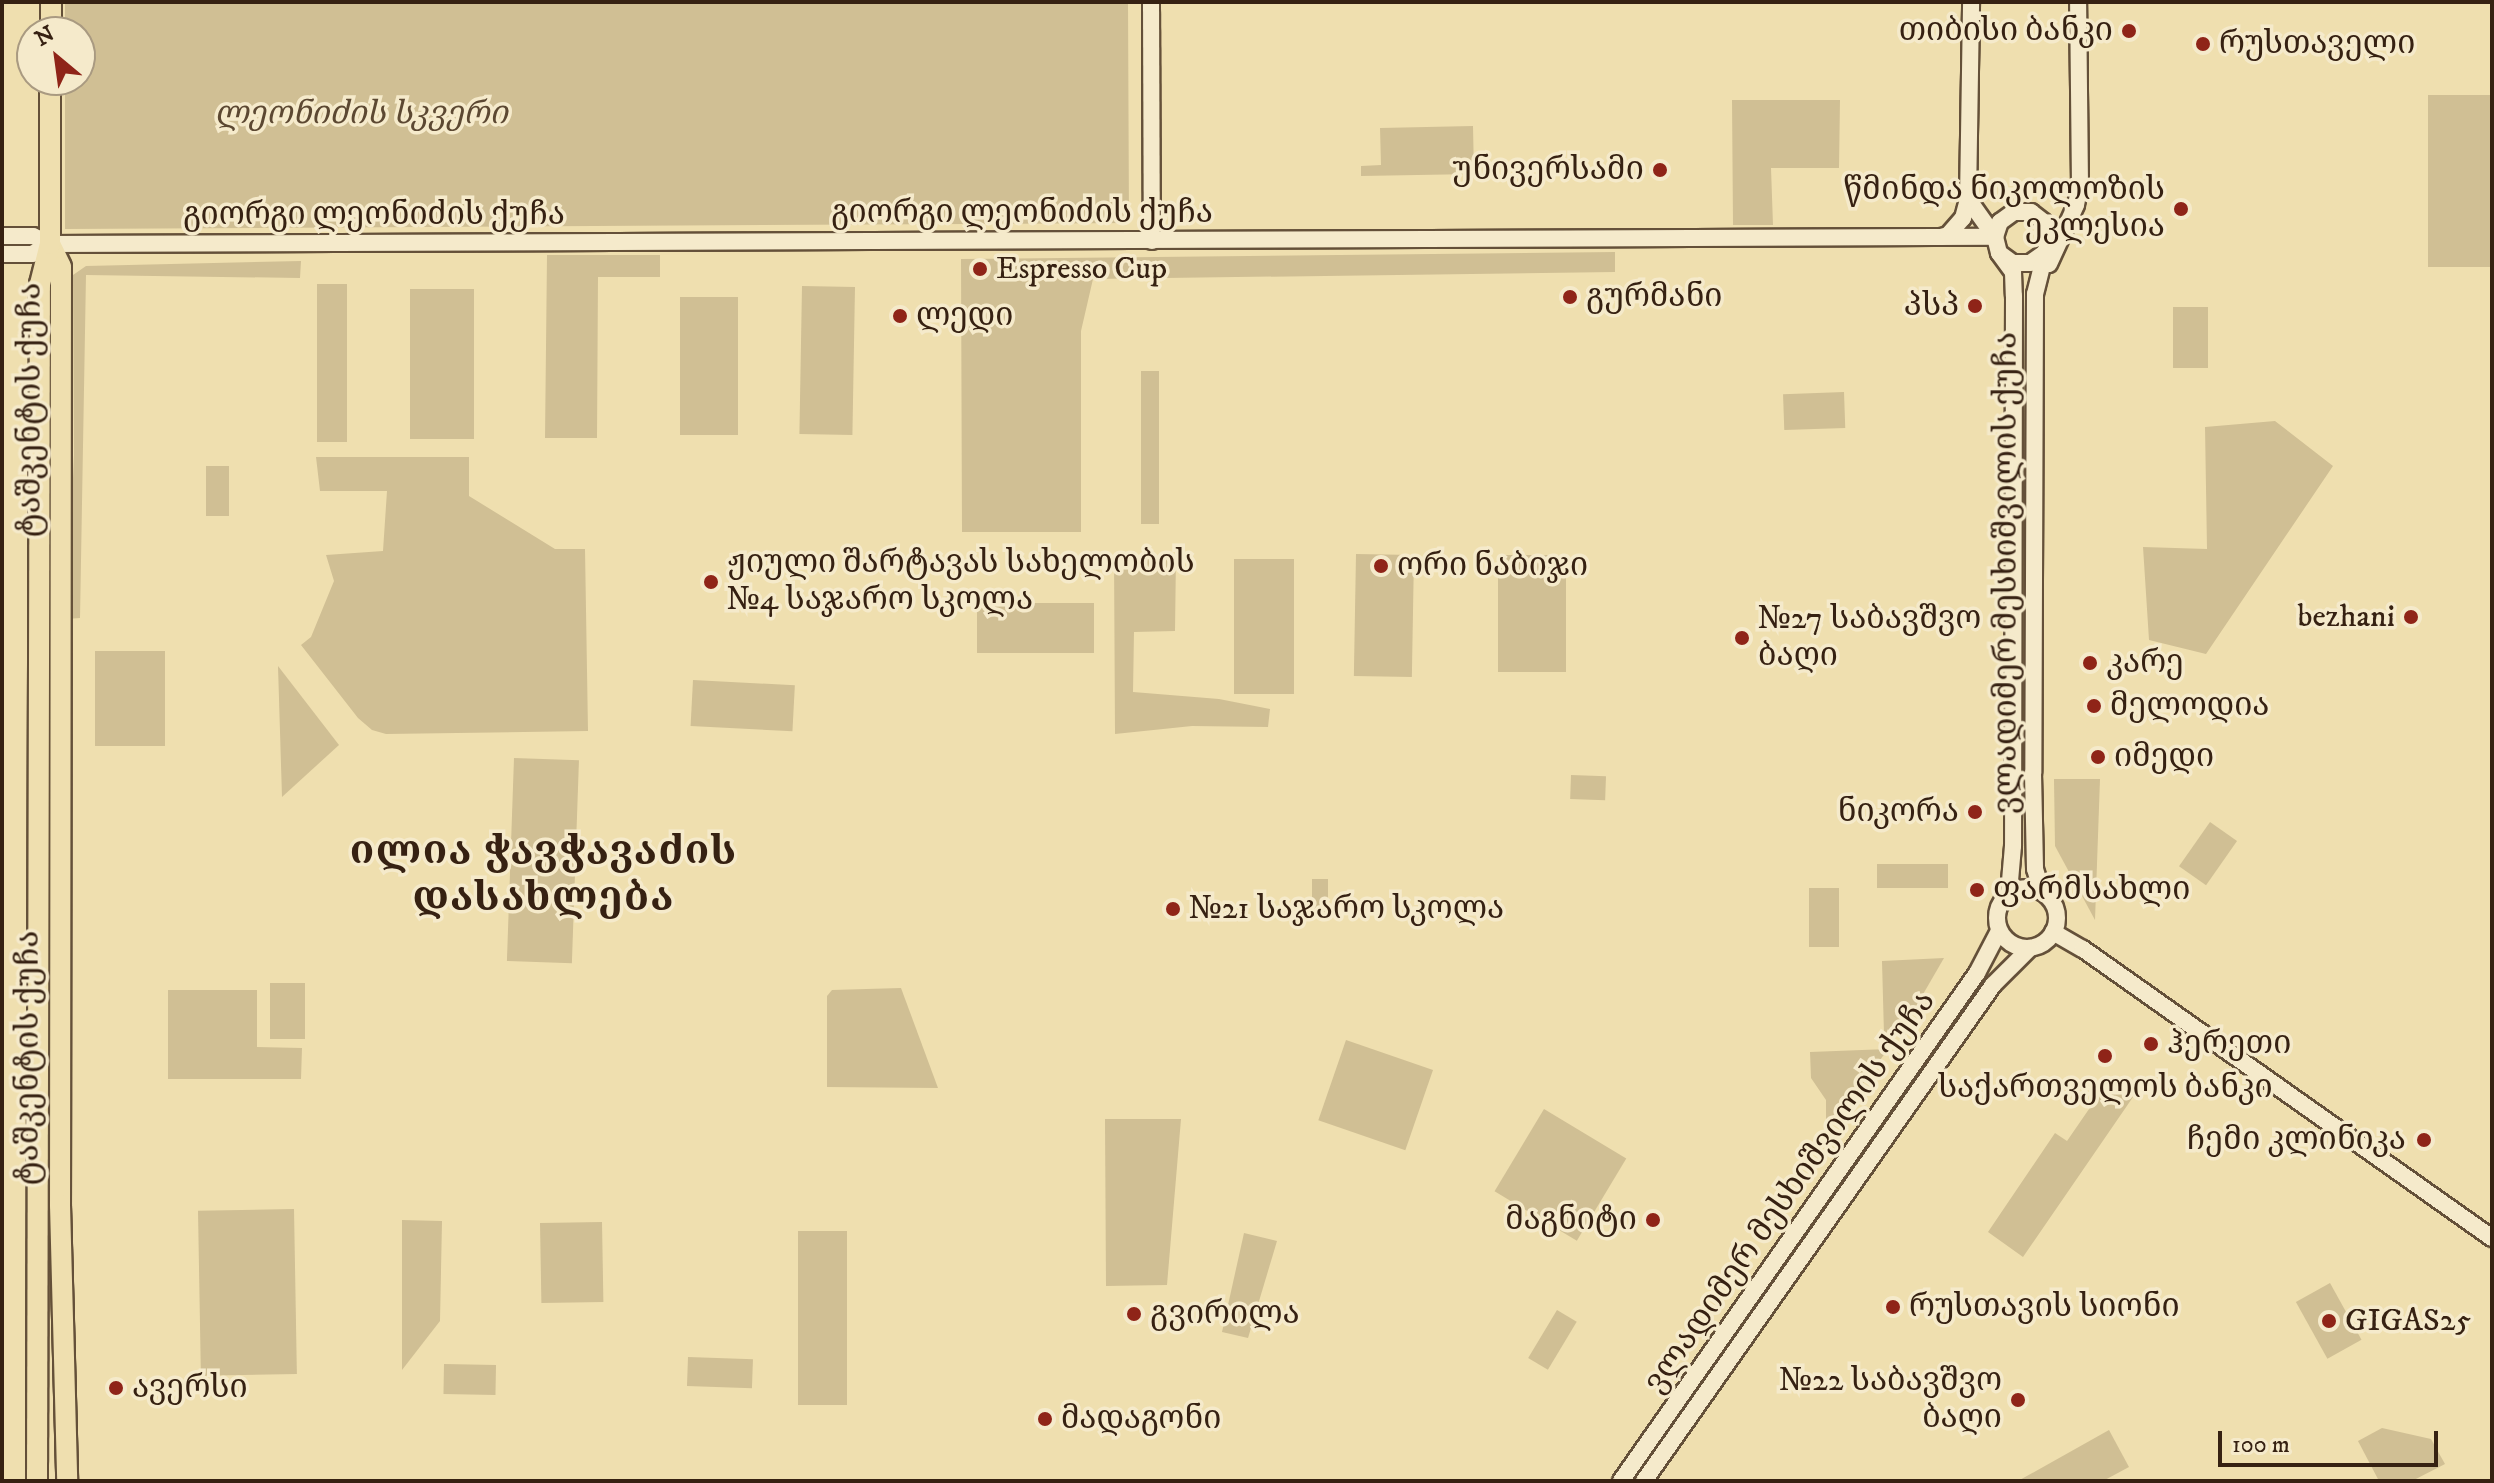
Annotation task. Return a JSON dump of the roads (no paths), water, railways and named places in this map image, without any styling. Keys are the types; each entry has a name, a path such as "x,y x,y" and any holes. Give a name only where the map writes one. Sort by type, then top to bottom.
{"main road":[{"path":"50,96 50,244"},
{"name":"ტაშკენტის ქუჩა","path":"37,1481 40,284 50,244"},
{"name":"ტაშკენტის ქუჩა","path":"50,244 61,267 60,1205 67,1481"}],"street":[{"path":"1151,2 1152,241"},
{"path":"1935,238 1948,235 1963,218 1968,199 1971,2"},
{"path":"2035,294 2076,205 2080,185 2078,2"},
{"name":"ვლადიმერ მესხიშვილის ქუჩა","path":"1968,199 2013,272 2013,846 2009,893"},
{"path":"2044,222 2076,205"},
{"path":"2014,212 2031,212 2044,222 2049,238 2043,254 2030,263 2013,263 1997,245 2000,222 2014,212"},
{"name":"გიორგი ლეონიძის ქუჩა","path":"2,236 33,236 50,244 1935,238 1997,245"},
{"name":"გიორგი ლეონიძის ქუჩა","path":"2,254 32,254 50,244"},
{"name":"ვლადიმერ მესხიშვილის ქუჩა","path":"2042,892 2035,869 2033,773 2035,294 2043,254"},
{"path":"2025,887 2042,892 2056,910 2053,932 2047,940 2030,948 2017,947 1999,931 1997,910 2009,893 2025,887"},
{"name":"ვლადიმერ მესხიშვილის ქუჩა","path":"1621,1481 1977,973 1999,931"},
{"path":"2053,932 2098,959 2492,1238"},
{"name":"ვლადიმერ მესხიშვილის ქუჩა","path":"1644,1481 1993,985 2030,948"}],"place":[{"name":"თიბისი ბანკი","path":"2129,31"},
{"name":"რუსთაველი","path":"2203,44"},
{"name":"უნივერსამი","path":"1660,170"},
{"name":"წმინდა ნიკოლოზის ეკლესია","path":"2181,209"},
{"name":"Espresso Cup","path":"980,269"},
{"name":"გურმანი","path":"1570,297"},
{"name":"პსპ","path":"1975,306"},
{"name":"ლედი","path":"900,316"},
{"name":"ორი ნაბიჯი","path":"1381,566"},
{"name":"ჟიული შარტავას სახელობის №4 საჯარო სკოლა","path":"711,582"},
{"name":"bezhani","path":"2411,617"},
{"name":"№27 საბავშვო ბაღი","path":"1742,638"},
{"name":"კარე","path":"2090,663"},
{"name":"მელოდია","path":"2094,706"},
{"name":"იმედი","path":"2098,757"},
{"name":"ნიკორა","path":"1975,812"},
{"name":"ფარმსახლი","path":"1977,890"},
{"name":"№21 საჯარო სკოლა","path":"1173,909"},
{"name":"ჰერეთი","path":"2151,1044"},
{"name":"საქართველოს ბანკი","path":"2105,1056"},
{"name":"ჩემი კლინიკა","path":"2424,1140"},
{"name":"მაგნიტი","path":"1653,1220"},
{"name":"რუსთავის სიონი","path":"1893,1307"},
{"name":"გვირილა","path":"1134,1314"},
{"name":"GIGAS25","path":"2329,1321"},
{"name":"ავერსი","path":"116,1388"},
{"name":"№22 საბავშვო ბაღი","path":"2018,1400"},
{"name":"მადაგონი","path":"1045,1419"}],"district":[{"name":"ილია ჭავჭავაძის დასახლება","path":"544,875"}],"park label":[{"name":"ლეონიძის სკვერი","path":"361,114"}]}
